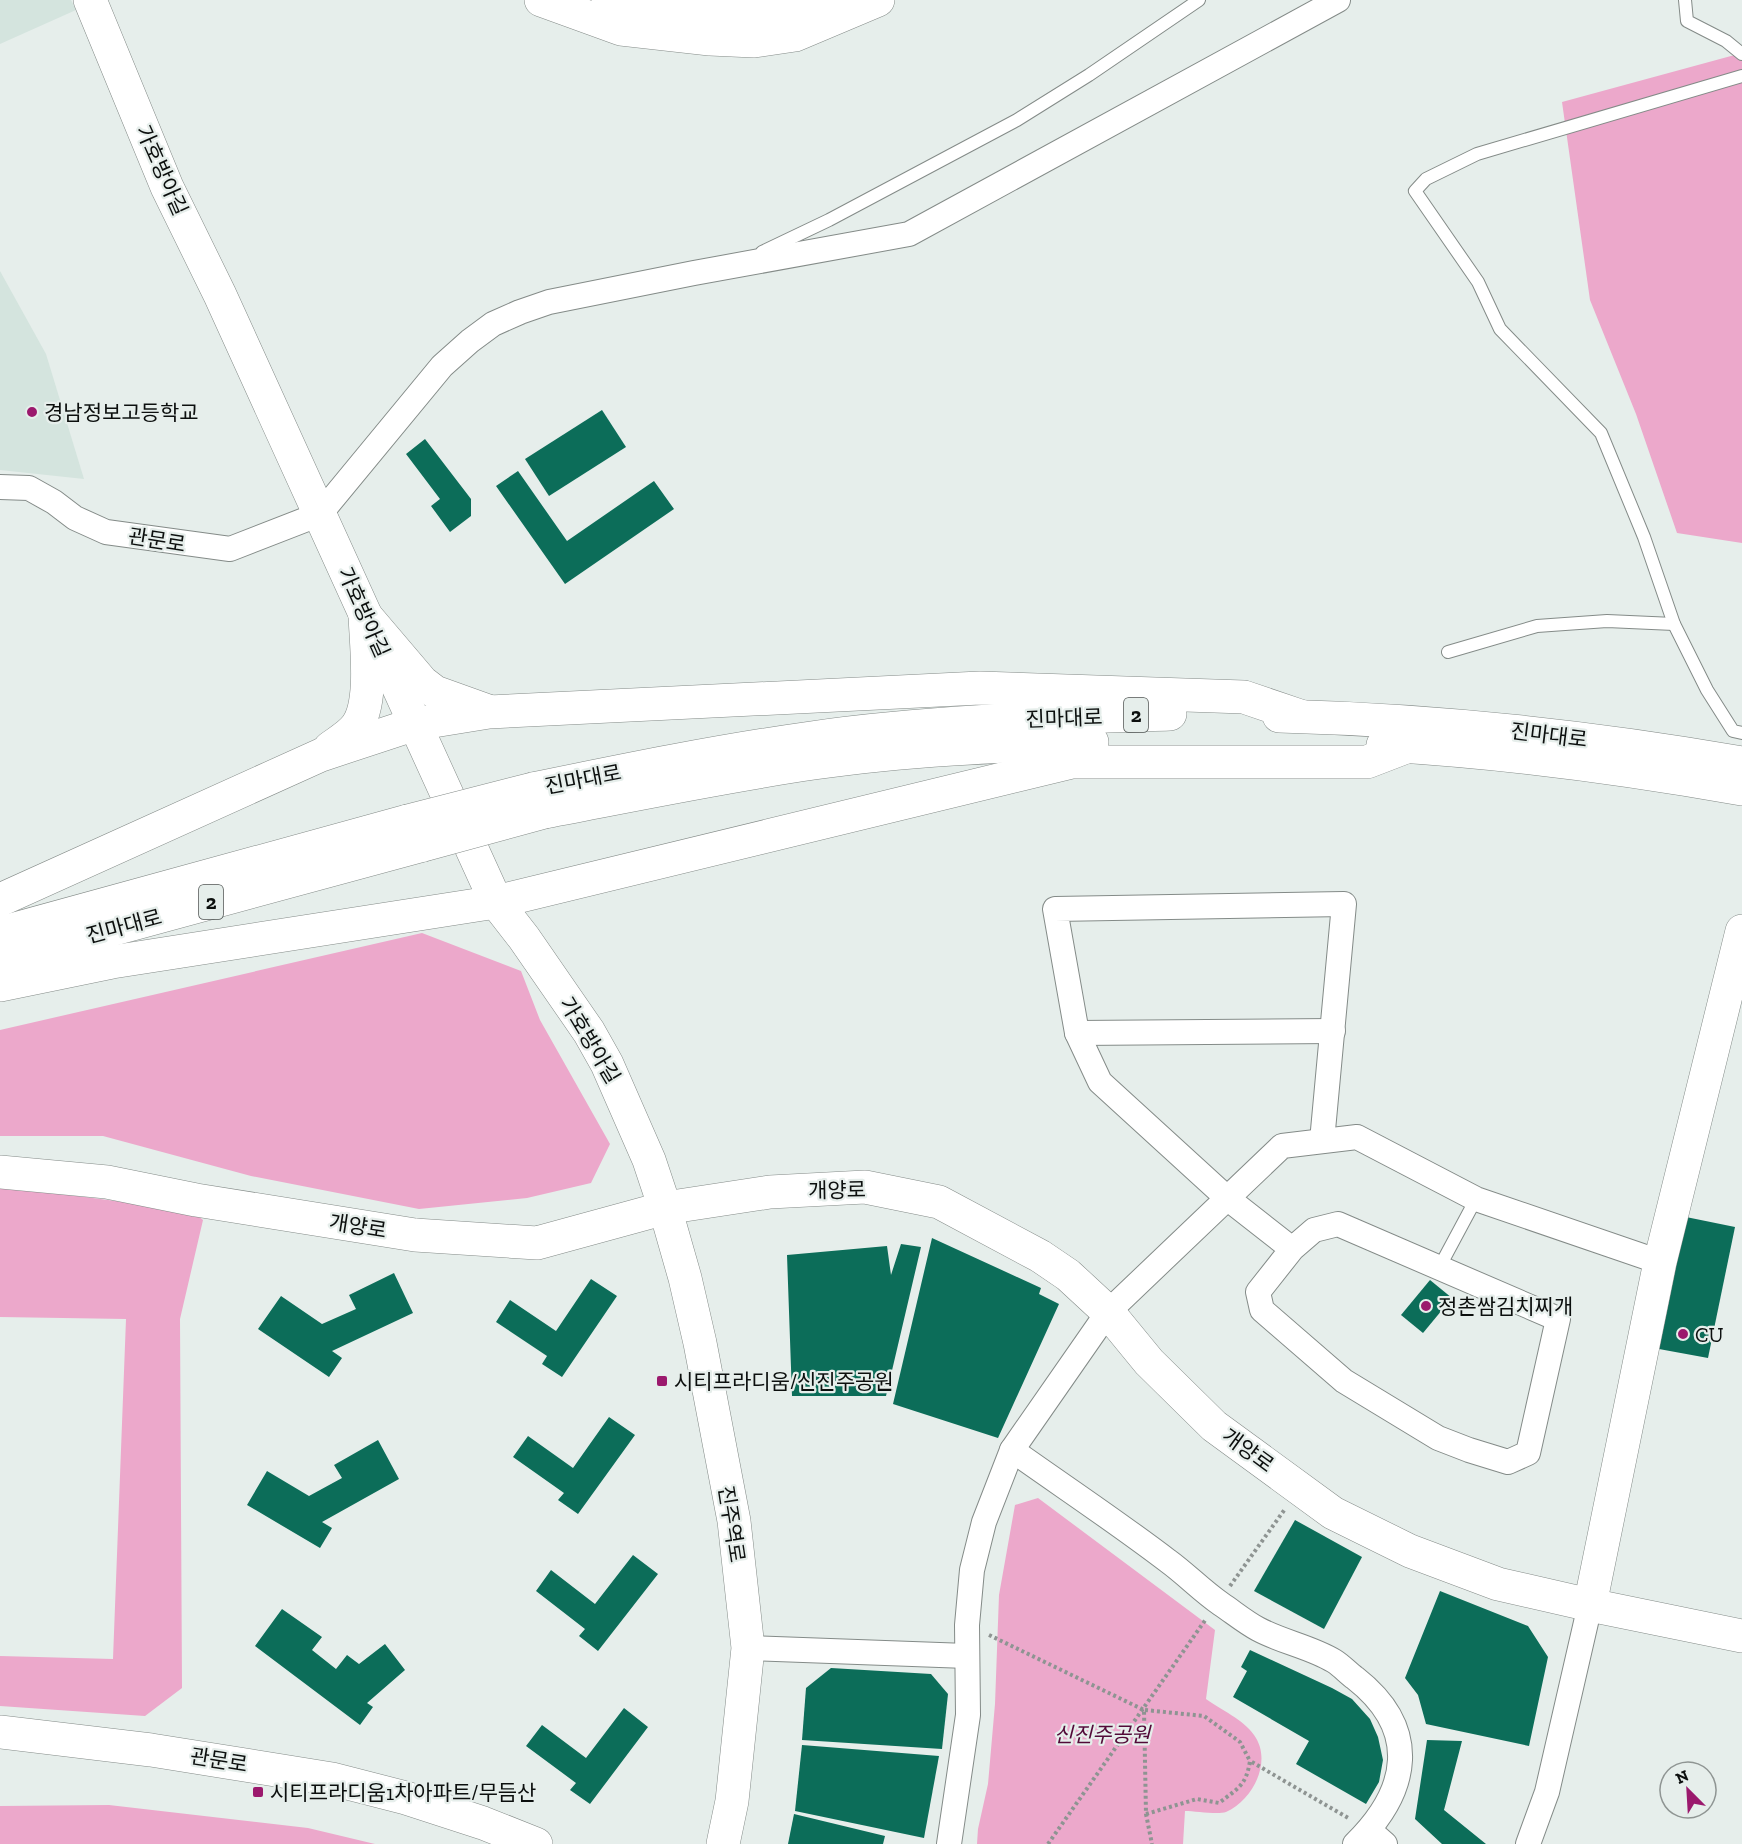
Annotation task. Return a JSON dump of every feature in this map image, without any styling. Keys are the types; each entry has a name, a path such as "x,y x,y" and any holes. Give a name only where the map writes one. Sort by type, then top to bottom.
{"main road":[{"name":"가호방아길","path":"90,0 167,187 220,295 496,902 524,938 589,1032 607,1064 640,1139 665,1208"},
{"path":"541,0 621,29 680,37 754,41 795,35 878,0"},
{"path":"608,0 629,7 676,16 726,17 826,0"},
{"path":"365,615 422,682 435,692 489,712"},
{"path":"321,755 354,729 362,717 367,699 365,615"},
{"path":"0,900 321,755 415,724 489,712 980,687 1244,696 1300,716"},
{"name":"진마대로","path":"539,801 651,765 811,738 975,721 1182,713 1408,721 1536,732 1662,749 1742,763"},
{"name":"진마대로","path":"539,801 655,791 815,763 977,747 1182,739 1298,741 1533,757 1658,774 1742,789"},
{"path":"0,985 112,962 496,902 1072,762 1367,762 1406,747"},
{"name":"2","path":"416,833 539,801"},
{"name":"진마대로","path":"0,933 416,833"},
{"name":"진마대로","path":"0,960 416,833"},
{"path":"1590,1605 1660,1262 1742,931"},
{"name":"개양로","path":"0,1172 107,1182 196,1200 415,1235 537,1243 665,1208 770,1192 865,1187 939,1202 1040,1256 1068,1275 1108,1312 1149,1362 1214,1426 1334,1513 1410,1551 1498,1584 1742,1636"},
{"name":"진주역로","path":"665,1208 700,1343 734,1521 748,1648 732,1801 723,1844"},
{"name":"관문로","path":"0,1732 151,1750 332,1779 406,1798 483,1823 536,1844"}],"street":[{"path":"320,514 442,366 493,324 549,302 909,234 1338,0"},
{"name":"관문로","path":"0,487 29,488 54,502 75,518 106,532 230,549 320,514"},
{"path":"1292,1248 1227,1198 1100,1082 1077,1033 1055,909 1344,904 1322,1141"},
{"path":"1077,1033 1333,1031"},
{"path":"949,1844 968,1715 967,1625 972,1570 984,1521 1012,1450 1108,1312 1282,1146 1357,1137 1476,1199 1660,1262"},
{"path":"1338,1224 1558,1319 1528,1453 1508,1462 1438,1438 1344,1382 1262,1310 1258,1292 1292,1248 1314,1230 1338,1224"},
{"path":"1012,1450 1169,1561 1218,1602 1258,1629 1334,1661 1370,1690 1383,1704 1401,1751 1397,1782 1370,1839"},
{"path":"1528,1844 1547,1792 1590,1605"},
{"path":"748,1648 967,1656"}],"lane":[{"path":"728,267 829,220 1017,120 1098,69 1199,0"},
{"path":"1685,0 1687,21 1726,41 1742,54"},
{"path":"1742,76 1476,154 1426,178 1415,191 1478,282 1500,330 1601,433 1644,537 1674,624 1707,690 1733,731 1742,733"},
{"path":"1448,652 1537,626 1607,621 1674,624"},
{"path":"1439,1268 1476,1199"}],"path":[{"path":"1048,1844 1300,1489"},
{"path":"967,1625 1144,1710 1204,1716 1240,1742 1250,1761 1370,1839"},
{"path":"1144,1710 1146,1814 1152,1844"},
{"path":"1146,1814 1197,1799 1219,1803 1243,1784 1250,1761"}],"shaded area":[{"path":"0,0 71,0 76,10 0,44"},
{"name":"경남정보고등학교","path":"0,271 46,354 84,479 0,470"}],"green space":[{"path":"1742,53 1742,543 1677,533 1636,414 1590,300 1562,102"},
{"path":"422,933 521,971 540,1020 610,1144 591,1183 527,1198 419,1209 251,1176 103,1136 0,1136 0,1030"},
{"path":"0,1186 193,1211 203,1220 180,1319 182,1688 145,1716 0,1706 0,1656 113,1659 126,1319 0,1317"},
{"name":"신진주공원","path":"1038,1498 1215,1630 1206,1699 1238,1719 1254,1735 1259,1745 1261,1768 1252,1789 1244,1799 1226,1812 1185,1811 1183,1844 977,1844 988,1784 995,1704 999,1595 1015,1505"},
{"path":"109,1805 308,1828 375,1844 0,1844 0,1806"}],"building":[{"path":"602,410 626,447 549,496 525,459"},
{"path":"425,439 471,499 471,516 450,532 431,506 440,499 406,454"},
{"path":"518,471 567,541 654,481 674,509 565,584 496,486"},
{"path":"1686,1217 1735,1227 1708,1358 1659,1349"},
{"path":"932,1238 1041,1288 1039,1294 1059,1304 998,1438 893,1404"},
{"path":"901,1244 921,1247 886,1396 792,1396 787,1255 887,1246 891,1275"},
{"path":"394,1273 413,1313 332,1351 342,1358 329,1377 258,1329 281,1296 322,1324 356,1309 349,1295"},
{"path":"591,1279 617,1296 562,1377 542,1364 547,1356 496,1322 510,1300 556,1331"},
{"name":"정촌쌈김치찌개","path":"1430,1280 1452,1298 1423,1333 1401,1315"},
{"path":"609,1417 635,1435 578,1514 558,1500 564,1493 513,1457 528,1436 573,1468"},
{"path":"378,1440 399,1479 322,1522 332,1528 320,1548 247,1505 267,1471 309,1496 342,1478 334,1465"},
{"path":"1295,1520 1362,1557 1324,1629 1254,1591"},
{"path":"633,1555 658,1574 598,1651 579,1636 585,1629 536,1591 551,1570 595,1604"},
{"path":"1440,1591 1528,1626 1548,1657 1529,1746 1426,1724 1418,1695 1405,1678"},
{"path":"282,1609 322,1637 312,1650 336,1669 347,1655 359,1664 385,1644 405,1670 367,1703 373,1707 360,1725 255,1646"},
{"path":"1250,1650 1352,1699 1370,1719 1378,1737 1383,1760 1379,1782 1366,1804 1296,1764 1309,1741 1233,1697 1247,1671 1241,1667"},
{"path":"831,1668 931,1674 948,1694 942,1749 802,1740 806,1688"},
{"path":"624,1708 648,1727 590,1804 570,1790 576,1783 526,1746 542,1725 586,1758"},
{"path":"1427,1740 1462,1741 1444,1810 1486,1844 1442,1844 1415,1819"},
{"path":"802,1745 939,1756 924,1838 795,1811"},
{"path":"794,1814 885,1836 883,1844 788,1844"}],"place":[{"name":"경남정보고등학교","path":"32,412"},
{"name":"정촌쌈김치찌개","path":"1426,1306"},
{"name":"CU","path":"1683,1334"},
{"name":"시티프라디움/신진주공원","path":"662,1381"},
{"name":"시티프라디움1차아파트/무듬산","path":"258,1792"}]}
